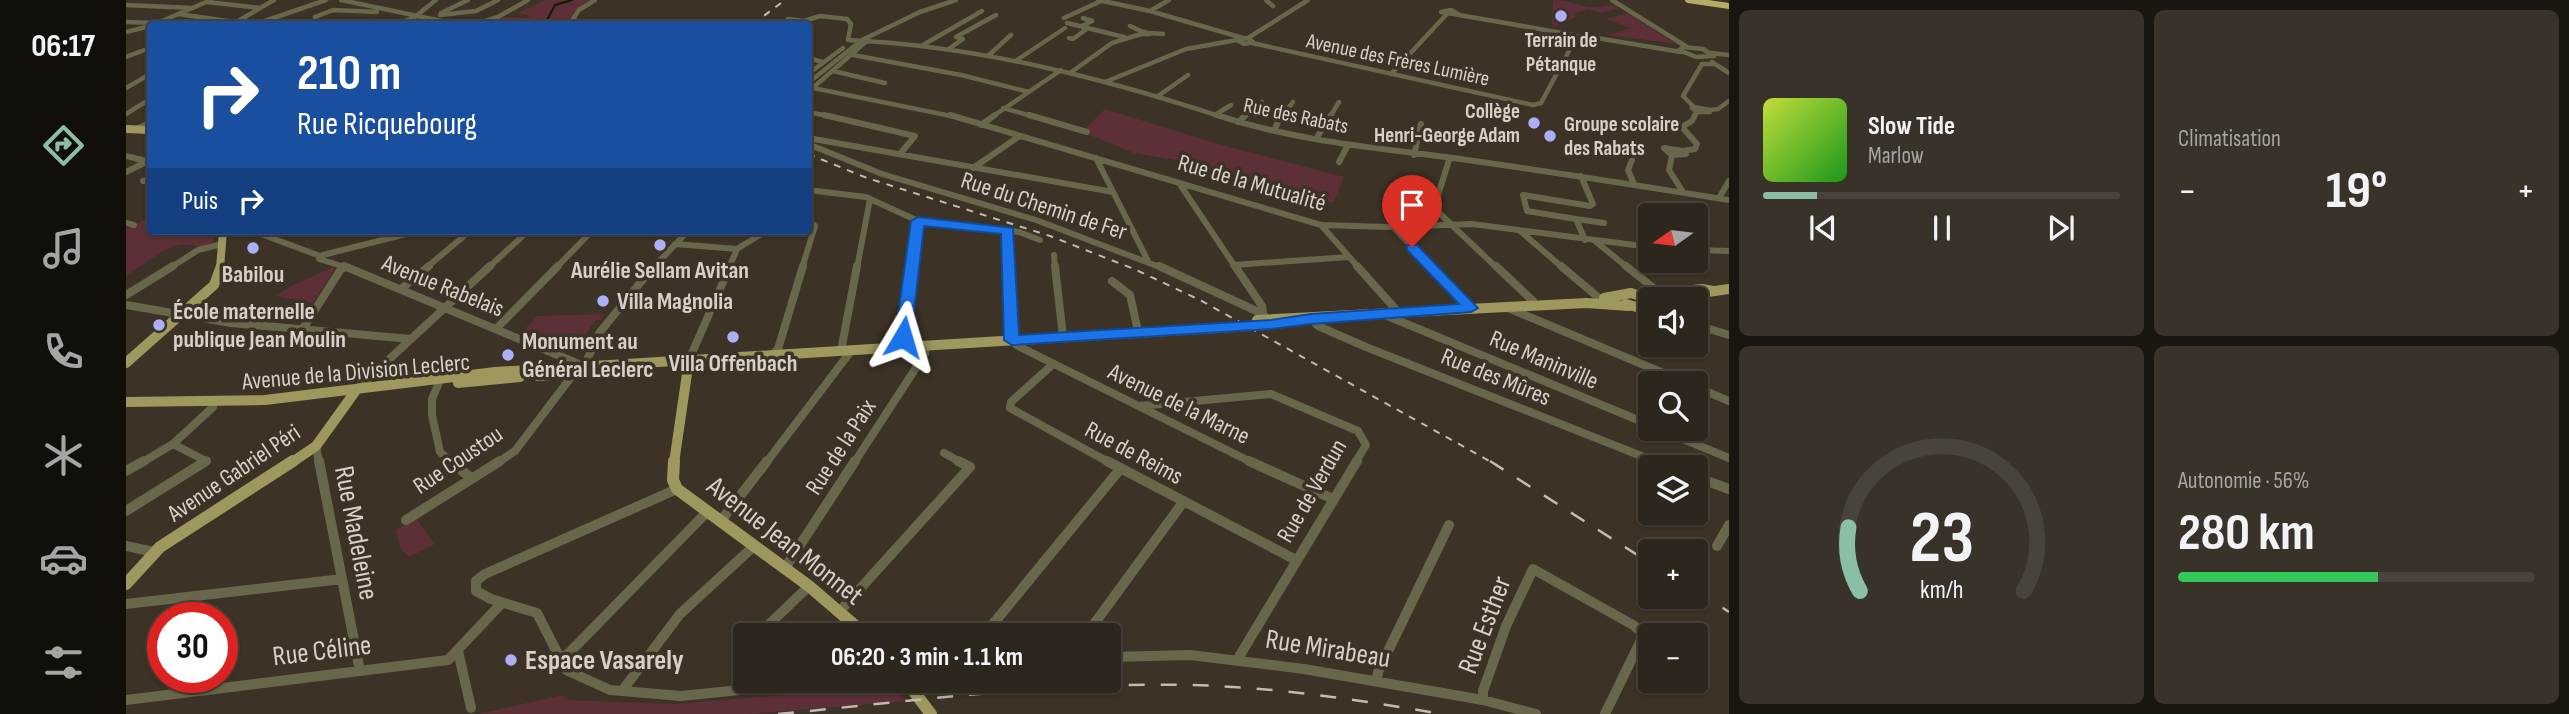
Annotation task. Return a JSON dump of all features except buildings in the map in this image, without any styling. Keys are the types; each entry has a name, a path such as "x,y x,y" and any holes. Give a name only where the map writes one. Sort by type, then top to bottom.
{"highway":[{"path":"1688,0 1729,4"},
{"path":"1713,0 1729,4"}],"main road":[{"path":"126,363 207,292 218,278 223,235"},
{"path":"1708,292 1729,289"},
{"name":"Avenue de la Division Leclerc","path":"126,404 264,404 440,381 569,369 1063,337 1636,294"},
{"path":"1620,295 1621,300 1629,306"},
{"name":"Avenue de la Division Leclerc","path":"1471,308 1587,303 1638,309"},
{"name":"Avenue de la Division Leclerc","path":"569,369 584,366 688,363 774,353 846,351"},
{"name":"Avenue Jean Monnet","path":"688,363 684,408 673,468 673,480 677,489 809,586 853,623"},
{"name":"Avenue Gabriel Péri","path":"126,584 154,552 316,446 355,392"},
{"path":"915,693 931,714"}],"street":[{"path":"236,21 274,0"},
{"path":"265,21 326,0"},
{"path":"376,9 387,0"},
{"path":"405,21 417,16 436,0"},
{"path":"440,15 468,0"},
{"path":"422,21 440,15 476,11 498,0"},
{"path":"487,21 498,18 528,0"},
{"path":"577,21 573,19 579,10 595,0"},
{"path":"812,85 865,40 956,0"},
{"path":"1017,60 1100,0"},
{"name":"Avenue des Frères Lumière","path":"1100,0 1150,11 1245,40 1391,75 1537,104 1541,103 1574,34"},
{"path":"1119,5 1126,0"},
{"path":"1150,11 1169,0"},
{"path":"1266,0 1273,6"},
{"path":"1105,82 1189,46 1217,40 1245,40 1308,0"},
{"path":"1612,0 1686,47 1729,56"},
{"path":"163,21 209,1 260,8"},
{"path":"343,2 442,21"},
{"path":"126,5 193,8"},
{"path":"315,17 333,10 376,9 393,15"},
{"path":"923,45 982,11"},
{"path":"1391,75 1446,15 1441,11 1680,50 1706,58 1729,73"},
{"path":"178,14 220,21"},
{"path":"797,21 790,18 796,14 850,21 847,45 812,71"},
{"path":"950,48 963,39 956,37 996,15"},
{"path":"807,21 820,16"},
{"path":"1082,26 1092,21 1083,18"},
{"path":"126,22 147,25"},
{"path":"1066,23 1124,37 1163,34"},
{"path":"1130,26 1145,35"},
{"path":"126,32 147,27"},
{"path":"1069,38 1073,39 1088,28"},
{"path":"988,55 1011,35"},
{"path":"1070,73 1098,51 1124,37"},
{"name":"Rue des Rabats","path":"848,40 950,48 1017,60 1158,96 1238,122 1348,145 1581,176 1729,200"},
{"path":"812,86 855,53 865,40"},
{"path":"812,85 865,40"},
{"path":"1680,50 1686,47"},
{"path":"126,58 147,49"},
{"path":"836,63 855,53 1029,92"},
{"path":"1706,58 1713,54"},
{"path":"812,59 824,62"},
{"path":"1715,64 1702,64 1683,96 1695,110 1718,109 1729,101"},
{"path":"981,125 1061,70"},
{"path":"833,71 885,83"},
{"path":"1158,96 1188,75"},
{"path":"126,88 147,76"},
{"name":"Rue de la Mutualité","path":"812,87 935,111 1321,225 1393,227 1449,223 1638,246"},
{"path":"126,114 147,101"},
{"path":"1238,122 1262,102"},
{"path":"1274,131 1282,114 1293,102"},
{"path":"1316,139 1339,102"},
{"path":"1215,116 1231,105"},
{"path":"1003,108 1087,132"},
{"path":"1683,192 1669,170 1672,155 1685,155 1683,151 1695,149 1697,144 1682,127 1692,121 1695,110"},
{"path":"812,113 915,136 900,155"},
{"path":"130,130 147,124"},
{"path":"1414,155 1421,124"},
{"path":"973,168 1018,137"},
{"path":"812,139 1113,192"},
{"path":"1339,162 1348,145"},
{"name":"Rue du Chemin de Fer","path":"812,146 882,174 1036,220 1149,261 1265,320"},
{"path":"126,156 147,161"},
{"path":"1096,158 1149,261"},
{"path":"1449,160 1434,208 1533,301 1520,307"},
{"path":"1632,160 1628,170 1634,184"},
{"path":"126,172 147,163"},
{"path":"1581,176 1592,204 1590,206 1523,195 1527,211 1604,223"},
{"path":"1719,198 1729,181"},
{"path":"1179,183 1262,306 1265,320"},
{"path":"812,191 870,199 918,221 1008,231 1040,240"},
{"path":"720,522 846,351 870,199"},
{"path":"1576,219 1585,240"},
{"path":"902,348 918,221"},
{"path":"774,353 778,349 815,226 812,224"},
{"path":"1321,225 1399,313"},
{"path":"1393,227 1471,308"},
{"path":"1518,230 1599,298"},
{"path":"1008,231 1012,340"},
{"name":"Avenue Rabelais","path":"264,235 325,257 496,328 569,369"},
{"path":"325,257 404,235"},
{"path":"401,289 465,235"},
{"path":"355,392 523,235"},
{"path":"496,328 588,235"},
{"path":"569,369 586,354 643,278 684,235"},
{"path":"688,363 737,249 760,235"},
{"path":"1595,241 1652,287"},
{"path":"126,295 198,250 222,243"},
{"path":"675,244 737,249"},
{"path":"1708,250 1729,251"},
{"path":"1054,255 1063,337"},
{"path":"1233,265 1349,257"},
{"path":"302,330 341,269 346,267"},
{"path":"1112,281 1130,295 1138,331"},
{"path":"126,305 181,315 302,330 411,339"},
{"path":"1508,308 1658,371"},
{"name":"Rue Maninville","path":"1383,314 1638,420"},
{"name":"Rue des Mûres","path":"1311,319 1318,326 1366,347 1640,455"},
{"path":"1708,329 1729,335"},
{"name":"Avenue de la Marne","path":"1012,340 1022,349 1052,365 1212,444 1229,449 1333,499"},
{"name":"Rue de la Paix","path":"785,568 925,354 926,346"},
{"path":"584,366 586,354"},
{"name":"Rue de Reims","path":"1052,365 1011,402 1010,408 1296,560"},
{"name":"Rue Coustou","path":"407,520 514,450 569,369"},
{"path":"440,381 432,399 432,415 440,452 471,478"},
{"path":"1708,392 1729,401"},
{"name":"Rue de Verdun","path":"1139,406 1271,394 1358,431 1364,437 1366,444 1237,660"},
{"path":"126,471 173,444 213,407"},
{"path":"1688,441 1729,458"},
{"path":"126,511 206,461 173,444"},
{"name":"Rue Madeleine","path":"316,446 360,671"},
{"path":"840,611 970,467 944,453"},
{"path":"994,623 1121,468"},
{"path":"1708,481 1729,488"},
{"path":"677,489 485,574 477,581 476,591 500,605 514,604 537,613 566,670 610,690 681,696 733,691"},
{"path":"1095,623 1184,501"},
{"path":"560,658 569,653 707,512"},
{"path":"1377,681 1378,672 1449,525"},
{"path":"1717,546 1729,525"},
{"path":"126,545 154,552"},
{"path":"622,691 680,614 753,547"},
{"name":"Rue Esther","path":"1483,701 1483,691 1506,626 1533,569 1633,625 1644,634 1605,714"},
{"path":"126,604 342,579"},
{"path":"770,623 809,586"},
{"name":"Rue Céline","path":"126,700 447,660 500,605"},
{"path":"458,651 471,708"},
{"name":"Rue Mirabeau","path":"1121,657 1190,655 1237,660 1377,681 1536,714"}],"shaded area":[{"path":"545,0 590,0 576,11 571,21 492,21 530,16 517,13"},
{"path":"1553,0 1588,7 1612,5 1620,8 1602,13 1588,9 1573,14 1578,16 1555,26 1552,25"},
{"path":"1627,13 1678,44 1615,36 1598,30 1613,34 1630,28 1606,19"},
{"path":"1105,109 1222,145 1344,177 1334,202 1319,201 1181,161 1134,153 1090,135 1087,127"},
{"path":"147,218 147,235 214,235 213,242 203,246 173,247 159,253 126,276 126,229"},
{"path":"331,268 335,269 313,303 275,296 291,286"},
{"path":"606,314 601,320 596,320 577,346 567,347 525,329 537,316"},
{"path":"416,518 435,544 409,557 401,550 396,530"},
{"path":"807,693 899,693 907,701 750,714 478,714 563,695 566,700 673,704"}],"waterway":[{"path":"547,20 555,5 572,0"}],"railway":[{"path":"757,21 785,0"},
{"path":"812,156 867,178 1050,236 1134,269 1200,300 1493,463"},
{"path":"1490,461 1638,555"},
{"path":"1708,598 1729,612"},
{"path":"778,714 1035,689 1138,685 1222,686 1285,691 1442,714"}],"place":[{"name":"Terrain de Pétanque","path":"1561,16"},
{"name":"Collège Henri-George Adam","path":"1534,123"},
{"name":"Groupe scolaire des Rabats","path":"1550,136"},
{"name":"Aurélie Sellam Avitan","path":"660,245"},
{"name":"Babilou","path":"253,248"},
{"name":"Villa Magnolia","path":"603,301"},
{"name":"École maternelle publique Jean Moulin","path":"159,325"},
{"name":"Villa Offenbach","path":"733,337"},
{"name":"Monument au Général Leclerc","path":"508,355"},
{"name":"Espace Vasarely","path":"511,660"}],"route":[{"path":"903,337 918,221 1008,231 1012,340 1271,325 1311,319 1471,308 1412,247"}]}
